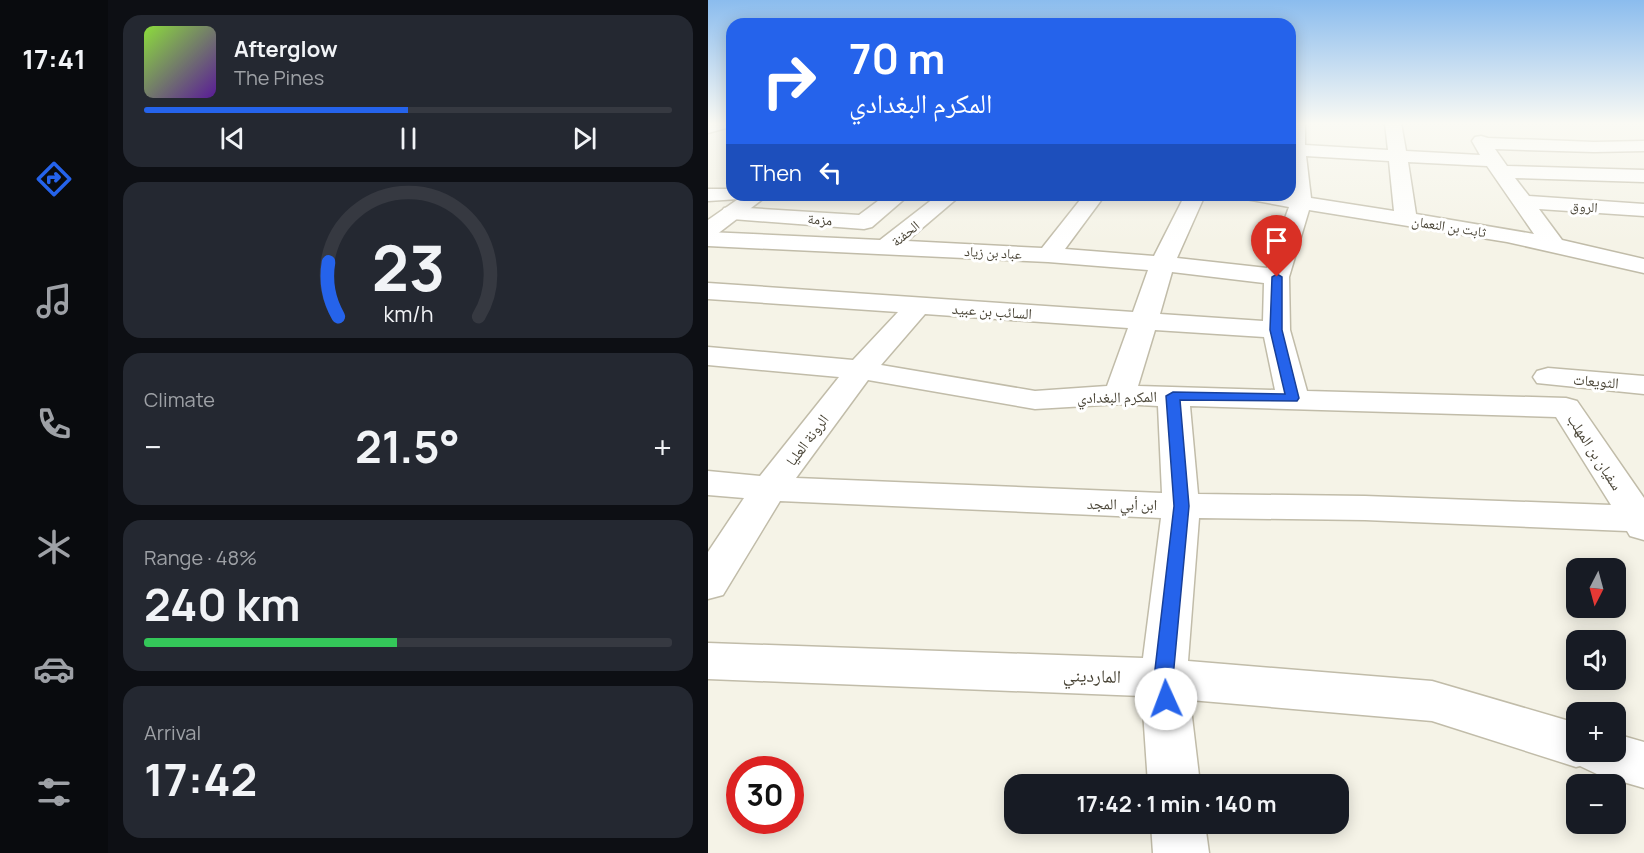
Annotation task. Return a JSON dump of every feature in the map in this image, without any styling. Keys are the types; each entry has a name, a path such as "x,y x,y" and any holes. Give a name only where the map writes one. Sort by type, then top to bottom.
{"street":[{"path":"1400,163 1406,219"},
{"path":"1466,163 1644,176"},
{"path":"1495,163 1554,246"},
{"path":"1293,398 1276,330 1277,277 1301,202 1296,173"},
{"name":"مزمة","path":"708,195 732,204 864,222 890,201"},
{"name":"الحفنة","path":"886,247 944,201"},
{"path":"1048,255 1090,201"},
{"path":"1120,395 1162,264 1192,201"},
{"name":"ثابت بن النعمان","path":"1294,201 1507,235 1644,266"},
{"name":"الروق","path":"1524,202 1644,210"},
{"path":"708,230 732,204"},
{"name":"عباد بن زياد","path":"708,239 1048,255 1162,264 1277,277"},
{"name":"السائب بن عبيد","path":"708,291 1276,330"},
{"name":"الرونة العليا","path":"708,584 769,489 860,370 919,305"},
{"name":"المكرم البغدادي","path":"708,356 860,370 1035,400 1120,395 1293,398 1566,408"},
{"name":"الثويعات","path":"1548,377 1644,385"},
{"path":"1173,396 1181,506 1164,678 1173,774"},
{"name":"سفيان بن المهلب","path":"1566,408 1642,522"},
{"name":"ابن أبي المجد","path":"708,483 769,489 1181,506 1365,508 1642,522"},
{"name":"المارديني","path":"708,661 1164,678 1432,701 1566,742"},
{"path":"1626,760 1644,765"},
{"path":"1179,834 1181,853"}],"route":[{"path":"1166,699 1164,678 1181,506 1173,396 1293,398 1276,330 1277,277"}]}
